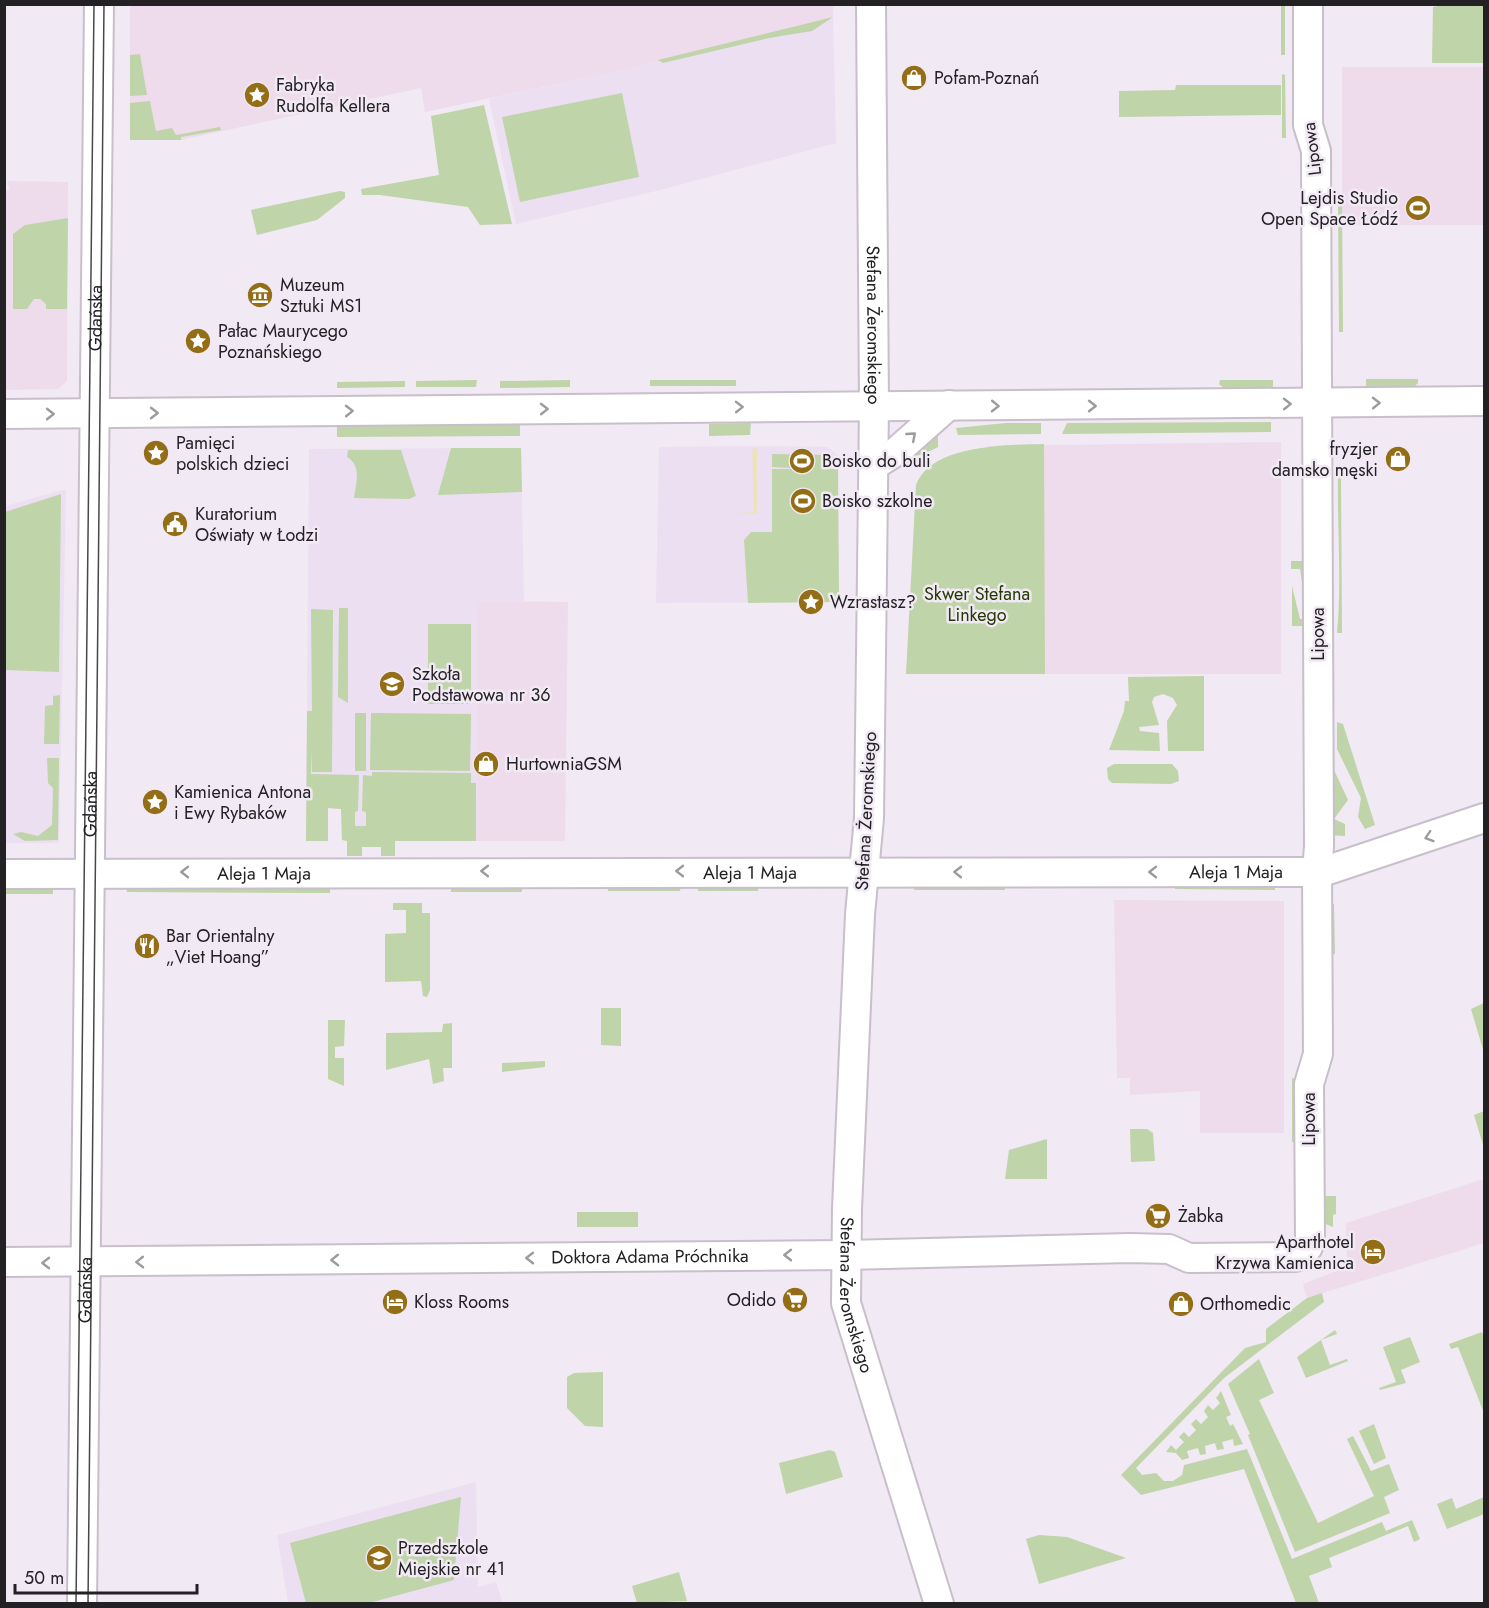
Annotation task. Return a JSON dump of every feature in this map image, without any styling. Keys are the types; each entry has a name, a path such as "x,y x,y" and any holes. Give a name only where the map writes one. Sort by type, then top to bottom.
{"street":[{"name":"Gdańska","path":"82,1604 99,4"},
{"name":"Stefana Żeromskiego","path":"871,4 873,466 869,818 864,871 846,1255 846,1304 939,1604"},
{"name":"Lipowa","path":"1296,1257 1308,1247 1310,1240 1309,1084 1318,1054 1316,151 1308,125 1308,4"},
{"path":"4,414 1485,401"},
{"path":"873,466 897,451 949,405"},
{"name":"Aleja 1 Maja","path":"4,874 91,872 1317,872 1329,871 1485,818"},
{"name":"Doktora Adama Próchnika","path":"4,1262 846,1255 1131,1248 1169,1249 1190,1258 1296,1257"}],"shaded area":[{"path":"130,5 833,5 833,17 624,70 425,112 421,88 181,140 130,140"},
{"path":"833,17 836,143 656,191 516,224 489,99 623,70"},
{"path":"1342,67 1484,67 1484,225 1342,225"},
{"path":"7,181 68,182 67,381 58,389 5,390 4,191 10,190"},
{"path":"1281,442 1281,674 1045,674 987,446"},
{"path":"659,447 828,447 838,456 839,602 656,603"},
{"name":"Szkoła Podstawowa nr 36","path":"521,448 524,601 477,602 476,841 342,840 341,809 328,808 328,841 306,841 309,449"},
{"path":"66,489 59,843 5,843 5,506"},
{"path":"477,601 568,602 565,841 476,841"},
{"path":"1114,900 1284,901 1284,1133 1200,1133 1200,1091 1130,1095 1130,1078 1117,1078"},
{"path":"1484,1179 1484,1243 1307,1298 1303,1284 1344,1268 1347,1264 1346,1223"},
{"name":"Przedszkole Miejskie nr 41","path":"476,1482 478,1587 496,1582 503,1603 288,1603 277,1535"}],"green space":[{"path":"1281,5 1285,5 1285,55 1281,55"},
{"path":"1484,5 1484,63 1432,63 1433,7"},
{"path":"833,17 812,31 769,38 663,63 658,60"},
{"path":"140,54 147,95 130,96 130,55"},
{"path":"1282,74 1285,75 1286,138 1282,138"},
{"path":"1176,85 1281,85 1281,115 1119,117 1119,91 1175,90"},
{"path":"622,93 639,177 520,202 502,117"},
{"path":"150,101 156,131 172,128 176,135 220,127 221,130 181,137 181,140 130,140 130,103"},
{"path":"484,105 512,224 480,225 468,207 380,195 362,195 361,189 439,175 431,116"},
{"path":"340,191 345,192 345,198 317,220 257,235 251,210"},
{"path":"1338,197 1342,197 1343,332 1339,332"},
{"path":"68,218 67,309 46,309 46,304 40,299 34,299 27,309 13,309 13,234 25,225"},
{"path":"1366,379 1418,379 1418,383 1410,391 1366,392"},
{"path":"477,380 476,387 416,387 416,381"},
{"path":"570,380 570,387 500,388 500,381"},
{"path":"650,380 736,380 736,386 650,386"},
{"path":"1220,380 1273,380 1273,392 1229,392 1219,384"},
{"path":"405,381 405,387 337,388 337,382"},
{"path":"1271,422 1271,432 1062,434 1067,423"},
{"path":"751,423 750,435 709,436 709,424"},
{"path":"1006,423 1041,423 1041,434 958,435 956,428"},
{"path":"520,424 520,436 337,437 337,425"},
{"path":"938,434 938,447 924,454 905,458 928,438"},
{"name":"Skwer Stefana Linkego","path":"1044,444 1045,674 906,674 916,485 924,472 937,461 954,454 972,449"},
{"path":"451,448 521,448 522,492 438,495"},
{"path":"348,450 401,450 416,496 409,499 354,498 356,470 355,465 347,457"},
{"name":"Boisko szkolne","path":"772,454 831,455 831,469 838,469 839,602 748,603 744,540 751,532 772,532 772,469 808,469 772,467"},
{"path":"1338,476 1341,476 1342,633 1337,633"},
{"path":"61,494 59,672 5,670 5,512"},
{"path":"1291,561 1308,561 1305,601 1300,569 1291,569"},
{"path":"1292,586 1300,619 1308,619 1309,626 1292,626"},
{"path":"339,608 348,608 348,703 338,697"},
{"path":"311,609 333,610 332,772 312,772 312,749 311,774 359,775 358,811 355,812 355,826 366,826 366,812 362,811 363,775 372,776 372,772 471,773 471,783 476,783 476,841 395,841 395,856 381,856 381,847 362,847 362,856 347,856 347,841 342,840 341,809 328,808 328,841 306,841 307,711 312,711"},
{"path":"428,624 471,624 471,704 428,704"},
{"path":"1204,676 1204,751 1168,751 1167,721 1177,705 1173,698 1163,694 1154,697 1152,702 1159,725 1139,727 1140,731 1159,733 1160,751 1109,750 1124,711 1125,701 1129,701 1128,677"},
{"path":"60,695 59,744 44,744 45,706 53,705 53,696"},
{"path":"355,713 366,713 366,771 355,771"},
{"path":"371,713 471,714 470,771 370,770"},
{"path":"1337,722 1343,724 1375,825 1365,829 1358,817 1361,798 1337,749"},
{"path":"47,758 59,758 58,840 25,841 13,834 21,832 38,836 52,825 53,788 48,783"},
{"path":"1114,764 1172,764 1178,771 1179,781 1171,784 1112,783 1108,779 1107,768"},
{"path":"1328,770 1334,770 1348,800 1334,819 1345,824 1345,836 1328,835"},
{"path":"1175,882 1275,883 1275,890 1175,889"},
{"path":"698,884 758,884 758,891 698,891"},
{"path":"915,884 1005,884 1005,890 914,890"},
{"path":"5,885 53,885 53,894 5,894"},
{"path":"330,885 330,893 127,892 126,887"},
{"path":"451,885 522,885 522,892 451,892"},
{"path":"608,885 681,885 680,891 608,891"},
{"path":"393,903 422,903 422,913 430,913 430,990 427,997 423,996 421,981 385,982 385,934 406,933 406,910 393,910"},
{"path":"1327,904 1334,904 1335,954 1327,954"},
{"path":"1484,1003 1484,1053 1471,1009"},
{"path":"601,1008 621,1008 621,1046 601,1045"},
{"path":"328,1020 345,1020 344,1046 335,1047 335,1058 344,1058 344,1086 328,1079"},
{"path":"452,1023 452,1068 443,1068 444,1081 433,1084 429,1059 386,1070 386,1033 442,1032 443,1024"},
{"path":"545,1061 545,1067 502,1072 502,1063"},
{"path":"1292,1078 1297,1079 1297,1143 1292,1142"},
{"path":"1484,1111 1484,1148 1474,1115"},
{"path":"1130,1129 1147,1129 1153,1133 1155,1161 1131,1162"},
{"path":"1047,1139 1047,1179 1005,1179 1009,1150"},
{"path":"1318,1196 1336,1196 1333,1227 1323,1223"},
{"path":"577,1212 638,1212 638,1227 577,1227"},
{"path":"1322,1293 1324,1302 1224,1378 1136,1468 1142,1475 1156,1473 1164,1481 1173,1481 1182,1475 1184,1465 1247,1449 1292,1559 1382,1522 1386,1531 1412,1520 1420,1539 1414,1542 1408,1526 1329,1558 1332,1567 1309,1576 1319,1603 1296,1603 1244,1469 1141,1495 1121,1475 1245,1348 1266,1342 1266,1329 1307,1298"},
{"path":"1335,1330 1337,1334 1321,1340 1330,1365 1347,1359 1348,1361 1306,1378 1297,1357"},
{"path":"1482,1332 1484,1338 1484,1413 1458,1347 1451,1349 1449,1344"},
{"path":"1410,1337 1420,1362 1401,1370 1406,1383 1380,1390 1379,1388 1396,1382 1383,1347"},
{"path":"1259,1359 1274,1393 1259,1400 1318,1523 1374,1496 1347,1439 1353,1436 1371,1471 1389,1464 1399,1490 1384,1497 1390,1513 1295,1552 1248,1435 1250,1434 1228,1384"},
{"path":"603,1372 603,1427 585,1426 567,1408 567,1377 574,1373"},
{"path":"1221,1391 1231,1415 1226,1417 1230,1426 1233,1424 1243,1444 1234,1446 1233,1439 1222,1442 1224,1449 1217,1450 1215,1443 1205,1446 1206,1454 1200,1455 1198,1448 1187,1451 1189,1458 1182,1460 1176,1453 1166,1452 1171,1445 1176,1450 1184,1442 1179,1437 1184,1432 1189,1437 1196,1430 1191,1424 1196,1419 1201,1424 1208,1417 1204,1411 1208,1405 1213,1410 1220,1403 1216,1398"},
{"path":"1374,1424 1386,1458 1374,1464 1359,1431"},
{"path":"830,1450 835,1452 843,1477 786,1494 779,1463"},
{"name":"Przedszkole Miejskie nr 41","path":"461,1497 454,1580 369,1603 306,1603 290,1543"},
{"path":"1484,1497 1484,1514 1447,1529 1437,1504 1452,1498 1456,1509"},
{"path":"1039,1535 1067,1537 1126,1558 1039,1584 1026,1539"},
{"path":"679,1572 687,1601 637,1603 632,1586"}],"sand":[{"path":"757,448 757,513 716,514 754,512 752,449"}],"tram line":[{"path":"76,1604 94,4"},
{"path":"88,1604 104,4"}],"place":[{"name":"Pofam-Poznań","path":"914,78"},
{"name":"Fabryka Rudolfa Kellera","path":"257,95"},
{"name":"Lejdis Studio Open Space Łódź","path":"1418,208"},
{"name":"Muzeum Sztuki MS1","path":"260,295"},
{"name":"Pałac Maurycego Poznańskiego","path":"198,341"},
{"name":"Pamięci polskich dzieci","path":"156,453"},
{"name":"fryzjer damsko męski","path":"1398,459"},
{"name":"Boisko do buli","path":"802,461"},
{"name":"Boisko szkolne","path":"803,501"},
{"name":"Kuratorium Oświaty w Łodzi","path":"175,524"},
{"name":"Wzrastasz?","path":"811,602"},
{"name":"Szkoła Podstawowa nr 36","path":"392,684"},
{"name":"HurtowniaGSM","path":"486,764"},
{"name":"Kamienica Antona i Ewy Rybaków","path":"155,802"},
{"name":"Bar Orientalny „Viet Hoang”","path":"147,946"},
{"name":"Żabka","path":"1158,1216"},
{"name":"Aparthotel Krzywa Kamienica","path":"1373,1252"},
{"name":"Odido","path":"795,1300"},
{"name":"Kloss Rooms","path":"395,1302"},
{"name":"Orthomedic","path":"1181,1304"},
{"name":"Przedszkole Miejskie nr 41","path":"379,1558"}]}
